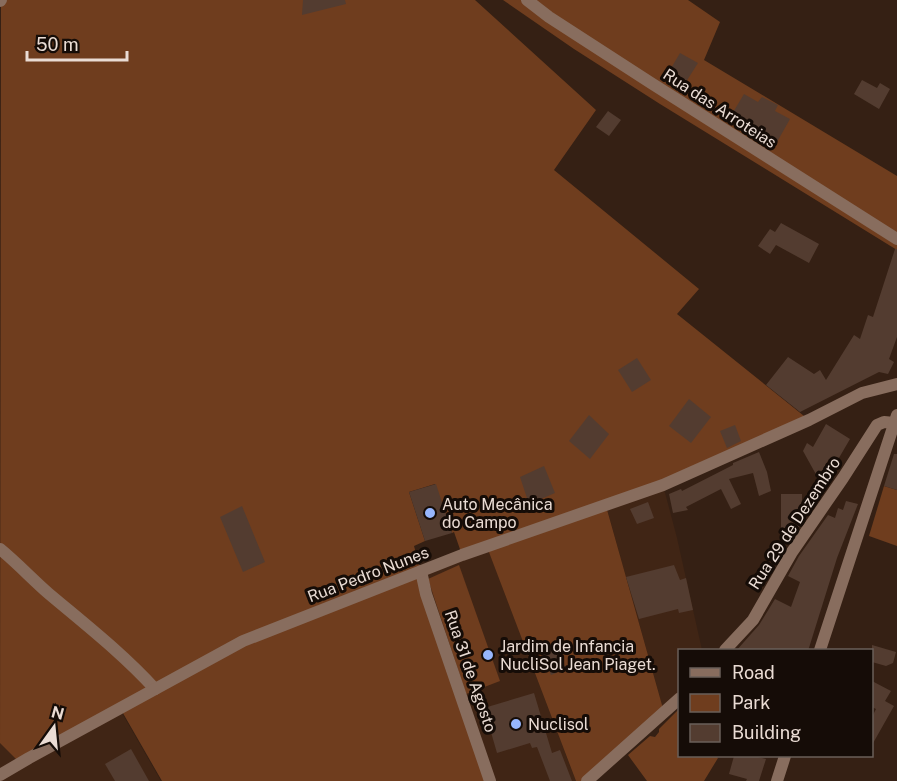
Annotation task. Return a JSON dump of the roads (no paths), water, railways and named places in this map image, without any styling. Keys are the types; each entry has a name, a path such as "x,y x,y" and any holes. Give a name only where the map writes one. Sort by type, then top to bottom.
{"street":[{"name":"Rua das Arroteias","path":"527,0 656,87 897,239"},
{"name":"Rua Pedro Nunes","path":"0,775 243,641 462,555 663,485 809,420 862,393 897,384"},
{"name":"Rua 29 de Dezembro","path":"727,649 753,620 792,552 877,426 896,419"},
{"path":"821,649 896,419"},
{"path":"0,549 104,639 155,689"},
{"name":"Rua 31 de Agosto","path":"421,571 426,594 490,781"},
{"path":"587,781 678,700"},
{"path":"777,781 785,757"}],"place":[{"name":"Auto Mecânica do Campo","path":"430,513"},
{"name":"Jardim de Infancia NucliSol Jean Piaget.","path":"488,655"},
{"name":"Nuclisol","path":"516,724"}]}
